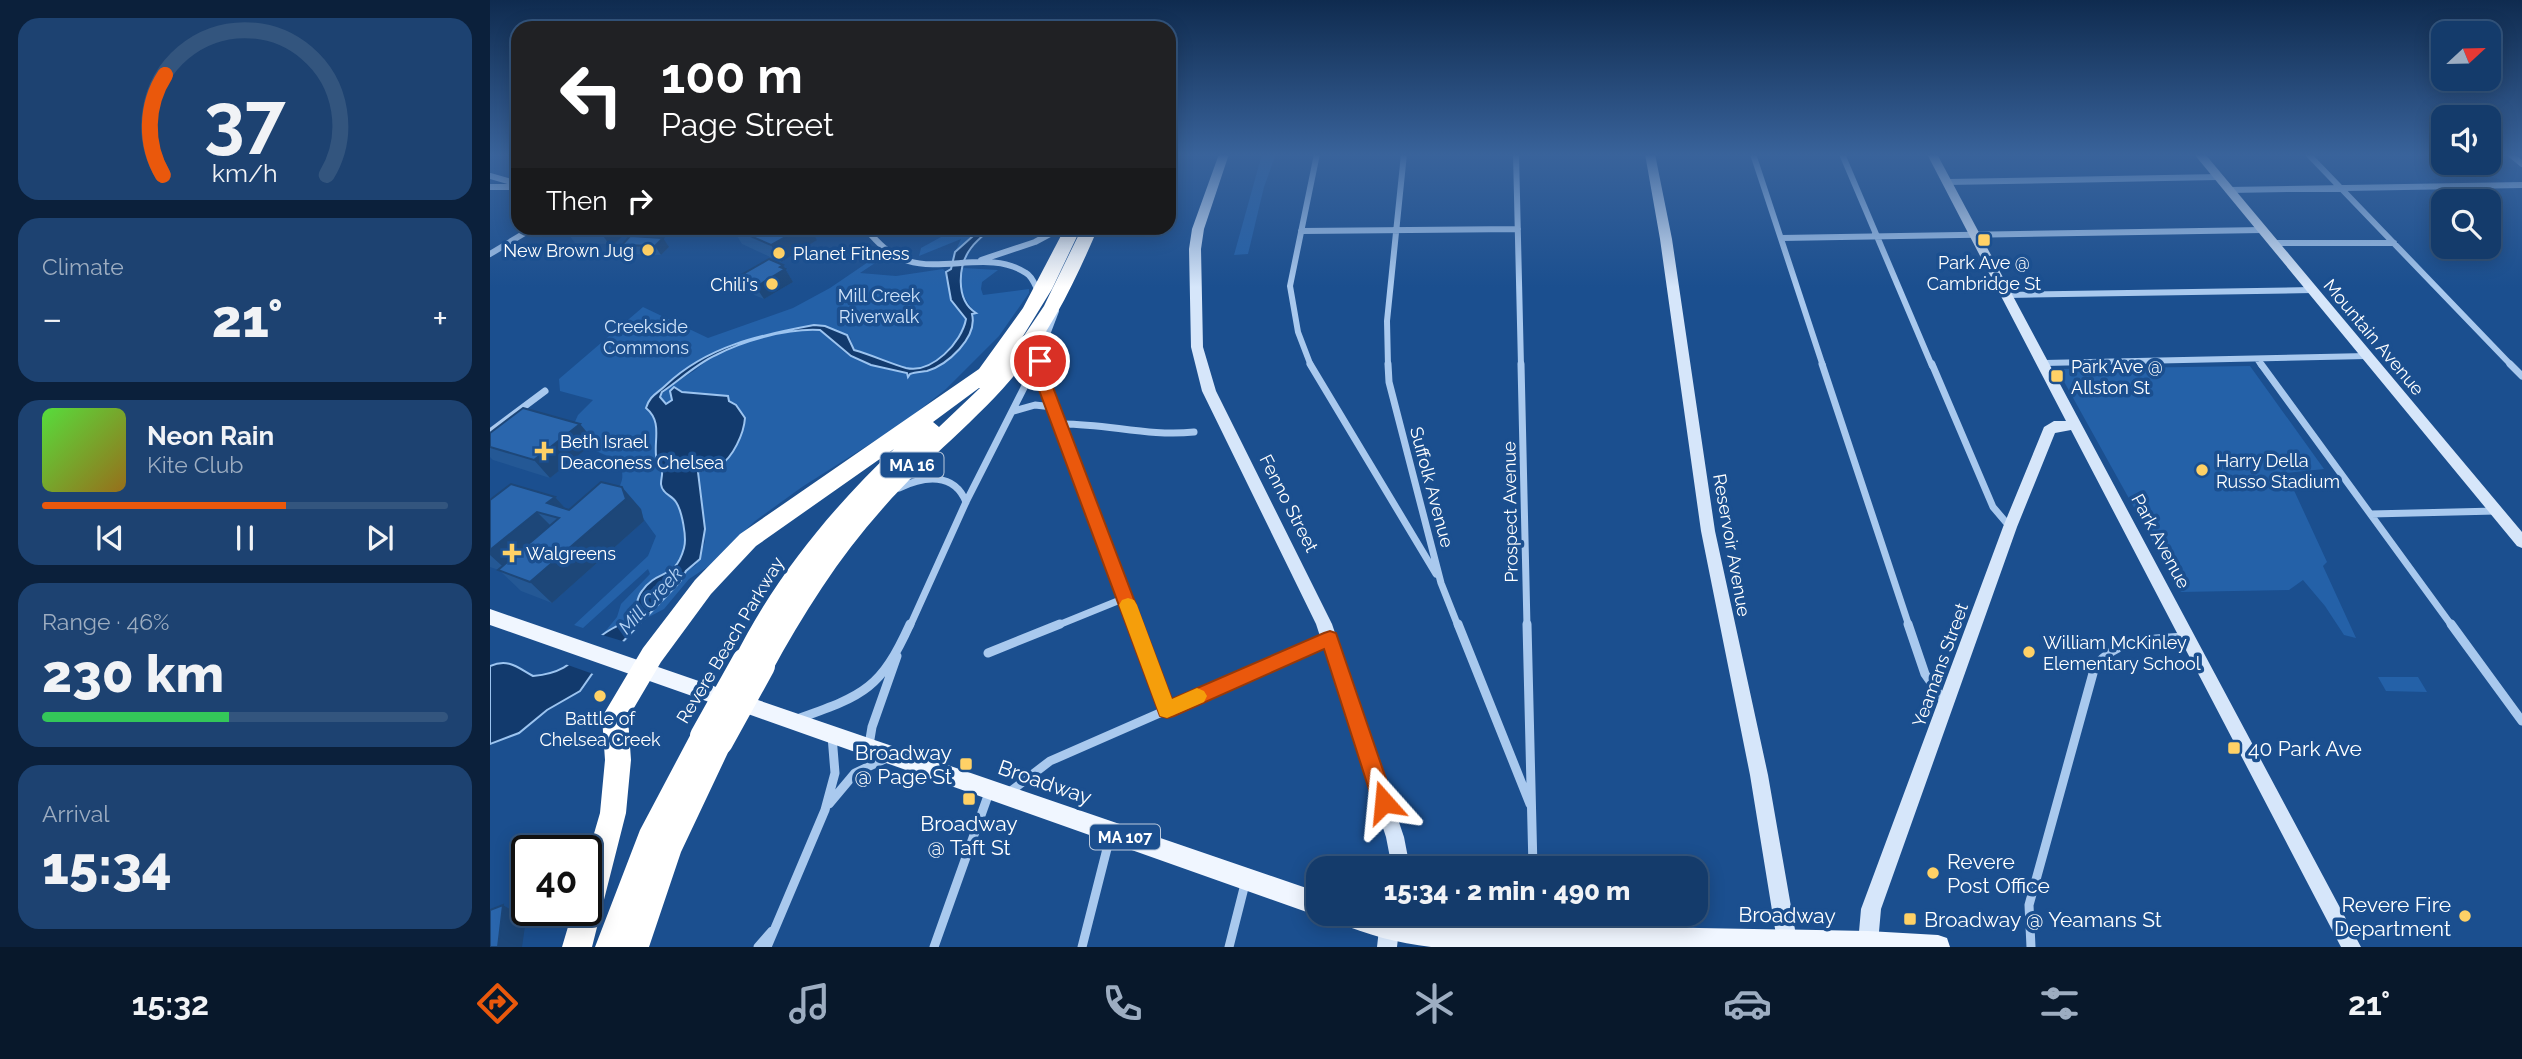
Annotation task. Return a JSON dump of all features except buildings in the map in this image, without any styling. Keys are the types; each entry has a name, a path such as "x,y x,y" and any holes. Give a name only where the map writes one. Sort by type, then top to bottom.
{"highway":[{"name":"Revere Beach Parkway","path":"610,947 650,839 712,739 753,663 790,585 842,517 895,460 986,373 1011,344 1036,305 1070,235"},
{"name":"Revere Beach Parkway","path":"753,663 865,514 1010,368 1047,318 1087,235"},
{"path":"576,947 613,813 618,760 615,717 643,669 703,587 748,540 787,510 934,412 986,373"},
{"name":"Revere Beach Parkway","path":"638,939 712,739"}],"main road":[{"path":"490,617 712,694"},
{"name":"Broadway","path":"755,708 1306,900"},
{"name":"Broadway","path":"1390,930 1433,935 1544,933 1720,944 1787,941 1938,947"}],"street":[{"name":"Fenno Street","path":"1209,198 1195,240 1199,361 1209,391 1311,592 1330,639 1395,837 1399,856"},
{"path":"1308,198 1290,286 1291,308 1297,335 1323,388 1441,583"},
{"name":"Suffolk Avenue","path":"1400,198 1387,321 1389,382 1441,583 1533,811"},
{"name":"Prospect Avenue","path":"1517,198 1533,856"},
{"name":"Reservoir Avenue","path":"1658,198 1708,531 1759,775 1787,941"},
{"path":"1768,198 1925,674 1946,704"},
{"path":"1861,198 1993,507 2010,527"},
{"name":"Park Avenue","path":"1956,198 2351,947"},
{"name":"Mountain Avenue","path":"2235,198 2522,542"},
{"path":"2351,198 2522,376"},
{"path":"1301,231 1518,229"},
{"path":"1781,238 2262,230"},
{"path":"490,254 521,235"},
{"path":"872,235 893,255 917,262 950,264 1010,252 1049,235"},
{"path":"2273,243 2394,243"},
{"path":"969,262 1003,265 1029,274 1037,288 1036,305"},
{"name":"Revere Beach Parkway","path":"789,720 832,709 862,694 883,675 899,649 965,502 1040,356 1070,271"},
{"path":"2008,295 2312,290"},
{"path":"1040,356 1044,382 1059,424 1167,710"},
{"path":"2044,363 2367,356"},
{"path":"2257,359 2522,721"},
{"path":"490,432 545,391"},
{"path":"1013,411 1035,405 1053,407"},
{"path":"1059,424 1080,424 1153,434 1194,432"},
{"name":"Yeamans Street","path":"1868,943 1870,912 2010,527 2049,430 2054,426 2076,425"},
{"name":"Revere Beach Parkway","path":"865,514 901,487 928,478 954,483 962,491 965,502"},
{"path":"2371,514 2497,511"},
{"path":"988,653 1125,598"},
{"path":"2031,947 2029,902 2095,666 2107,652 2125,642 2188,637"},
{"path":"934,947 997,793 1050,761 1330,639"},
{"name":"Revere Beach Parkway","path":"869,748 872,727 892,677 899,649"},
{"path":"767,947 825,810 835,772 832,735"},
{"path":"825,810 855,774 877,761 893,757"},
{"path":"1082,947 1111,832"},
{"path":"1229,947 1247,880"},
{"path":"758,947 777,925"}],"green space":[{"path":"1250,198 1261,198 1248,254 1234,255"},
{"name":"Mill Creek Riverwalk","path":"974,235 955,252 961,239 919,256 921,248 941,237"},
{"name":"Creekside Commons","path":"877,256 881,259 860,273 896,276 943,269 946,272 951,300 966,319 952,346 926,366 906,368 854,350 850,337 825,326 814,325 735,345 717,352 682,373 652,396 648,405 648,410 655,415 682,520 685,547 678,565 631,617 603,634 617,617 621,604 650,574 648,569 583,628 574,625 648,556 656,536 635,507 615,493 622,478 619,461 596,451 595,440 570,433 578,415 593,400 560,391 559,379 643,307 708,338 793,308 830,288"},
{"path":"963,268 998,270 982,282 983,295 1029,289 1029,293 999,336 946,389 903,423 802,487 755,521 709,566 689,579 664,609 645,619 682,580 686,571 696,565 705,542 699,488 656,401 660,396 716,355 752,340 793,332 820,330 849,355 882,368 916,371 932,368 960,349 971,330 974,312 961,286"},
{"path":"2250,366 2324,469 2286,473 2327,562 2323,566 2356,638 2344,635 2303,580 2289,590 2181,592 2057,369"},
{"path":"2378,677 2418,677 2427,692 2386,691"}],"water":[{"name":"Mill Creek","path":"974,235 984,235 971,248 961,273 965,300 976,313 972,314 970,332 952,357 935,368 912,373 908,377 907,373 871,365 851,356 820,330 794,331 766,336 727,350 702,363 662,392 660,397 666,404 672,400 670,391 674,387 682,392 728,396 729,401 736,405 745,418 740,438 729,457 719,466 698,472 705,529 700,559 592,674 580,691 547,710 519,733 490,744 490,666 508,664 533,676 557,671 566,666 605,633 632,616 642,591 654,579 671,570 680,558 685,544 683,525 676,502 661,486 662,471 656,455 655,420 646,408 652,397 699,361 735,344 774,333 814,325 825,326 847,335 854,350 906,368 926,366 952,346 966,319 951,300 946,272 951,269 955,252"}],"pier":[{"path":"599,634 629,643 596,675 565,664"}],"slow traffic":[{"path":"1128,605 1167,710 1197,696"}],"place":[{"name":"Park Ave @ Cambridge St","path":"1984,240"},
{"name":"New Brown Jug","path":"648,250"},
{"name":"Planet Fitness","path":"779,253"},
{"name":"Chili's","path":"772,284"},
{"name":"Park Ave @ Allston St","path":"2057,376"},
{"name":"Beth Israel Deaconess Chelsea","path":"544,451"},
{"name":"Harry Della Russo Stadium","path":"2202,470"},
{"name":"Walgreens","path":"512,553"},
{"name":"William McKinley Elementary School","path":"2029,652"},
{"name":"Battle of Chelsea Creek","path":"600,696"},
{"name":"40 Park Ave","path":"2234,748"},
{"name":"Broadway @ Page St","path":"966,764"},
{"name":"Broadway @ Taft St","path":"969,799"},
{"name":"Revere Post Office","path":"1933,873"},
{"name":"Revere Fire Department","path":"2465,916"},
{"name":"Broadway @ Yeamans St","path":"1910,919"}],"route":[{"path":"1040,361 1044,382 1167,710 1330,639 1384,802"}]}
